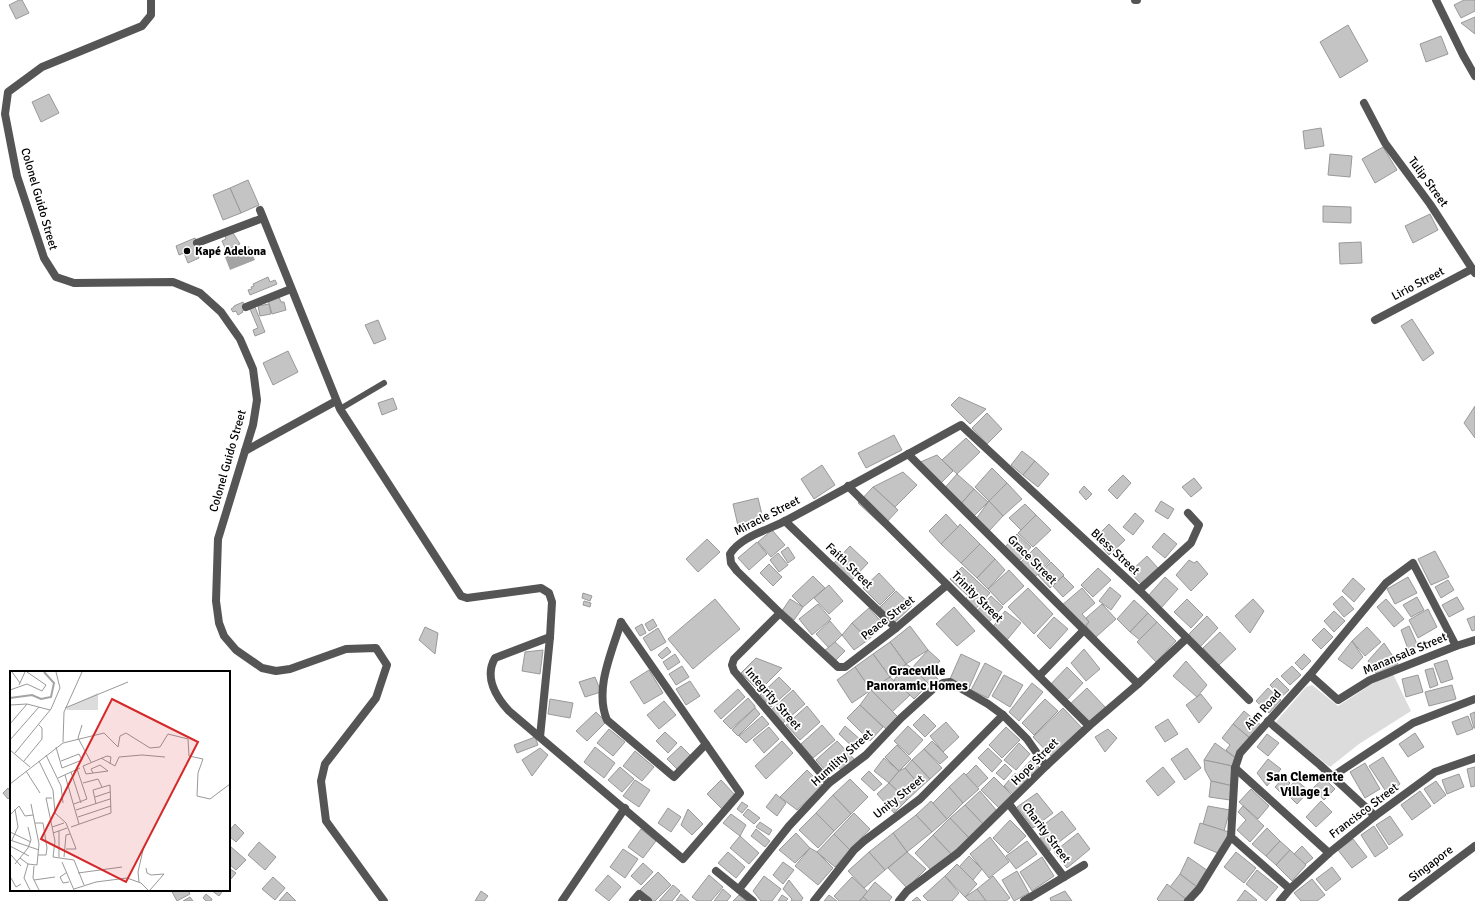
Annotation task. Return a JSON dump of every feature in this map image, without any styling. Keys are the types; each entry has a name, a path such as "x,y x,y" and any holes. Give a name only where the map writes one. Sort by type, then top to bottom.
{"street":[{"name":"Colonel Guido Street","path":"151,0 150,15 142,26 42,67 8,92 5,114 16,168 44,258 56,277 74,283 173,282 200,293 221,312 240,339 253,369 257,400 253,426 218,539 216,601 219,622 224,636 236,650 262,668 276,671 290,670 346,649 376,648 387,665 376,698 325,764 321,781 326,821 384,901"},
{"path":"1436,0 1462,55 1475,76"},
{"name":"Tulip Street","path":"1364,103 1385,143 1430,204 1473,271"},
{"path":"197,243 261,214 338,405 461,596 467,598 541,588 549,593 552,602 550,637 540,737"},
{"name":"Lirio Street","path":"1375,320 1473,271"},
{"path":"246,307 291,289"},
{"path":"245,451 338,405"},
{"name":"Miracle Street","path":"841,667 838,667 737,571 731,562 730,554 734,546 785,521 961,425"},
{"name":"Bless Street","path":"961,425 1139,590 1249,700"},
{"name":"Grace Street","path":"908,454 1138,684"},
{"name":"Trinity Street","path":"848,486 1089,726"},
{"path":"1139,590 1191,543 1200,526 1188,513"},
{"name":"Faith Street","path":"785,521 896,628"},
{"name":"Aim Road","path":"1188,901 1199,889 1231,837 1235,768 1240,753 1310,675 1386,583 1413,563 1456,646"},
{"name":"Peace Street","path":"841,667 845,667 896,628 947,584"},
{"name":"Integrity Street","path":"780,613 734,659 732,665 734,671 829,783"},
{"path":"550,637 495,658 490,666 494,689 500,701 509,711 625,808 683,859 740,793 706,744 621,622 602,692 604,712 607,720 674,777 706,744"},
{"path":"1039,676 1084,630"},
{"name":"Hope Street","path":"899,901 907,891 958,853 1046,766 1187,638"},
{"name":"Manansala Street","path":"1310,675 1338,700 1370,680 1475,640"},
{"name":"Humility Street","path":"739,889 790,826 829,783 866,755 901,718 934,688 943,682 950,682 1004,715 1027,739 1046,766"},
{"path":"1333,776 1413,723 1475,699"},
{"name":"Unity Street","path":"814,901 854,850 920,799 1004,715"},
{"path":"1268,721 1333,776 1375,816"},
{"name":"Francisco Street","path":"1280,901 1290,889 1328,853 1435,772 1475,758"},
{"path":"1235,768 1328,853"},
{"name":"Charity Street","path":"1009,804 1064,877"},
{"path":"562,901 625,808"},
{"path":"1231,837 1290,889"},
{"name":"Singapore","path":"1402,901 1475,846"},
{"path":"1024,901 1084,865"},
{"path":"716,871 753,901"},
{"path":"633,901 640,894 648,901"}],"lane":[{"path":"338,405 384,383"}],"shaded area":[{"path":"249,246 255,260 230,270 225,257"},
{"path":"1393,674 1411,711 1359,744 1330,767 1275,723 1306,687 1312,685 1338,706 1372,684"}],"building":[{"path":"22,0 29,13 16,19 9,5"},
{"path":"1464,0 1475,0 1475,11 1461,18 1454,5"},
{"path":"1475,17 1475,34 1461,23"},
{"path":"1348,25 1368,61 1340,78 1320,42"},
{"path":"1441,36 1448,54 1426,62 1420,44"},
{"path":"49,94 59,113 41,122 32,102"},
{"path":"1321,128 1324,146 1305,149 1303,131"},
{"path":"1383,147 1397,170 1375,183 1362,159"},
{"path":"1330,154 1352,156 1350,177 1328,175"},
{"path":"248,180 259,205 241,213 230,188"},
{"path":"230,188 241,213 223,220 213,195"},
{"path":"1323,206 1351,207 1351,223 1323,222"},
{"path":"1430,214 1438,230 1413,243 1405,226"},
{"path":"233,233 240,244 226,250 222,241 226,239 225,236"},
{"name":"Kapé Adelona","path":"195,238 198,247 195,248 199,258 188,263 184,253 179,255 176,246"},
{"path":"1361,242 1362,263 1340,264 1339,243"},
{"path":"268,277 270,282 275,280 277,284 250,295 248,290 252,289 251,287 254,286 253,284"},
{"path":"279,297 281,302 284,302 286,310 272,314 268,300"},
{"path":"243,302 246,309 242,311 243,312 238,315 236,311 233,312 231,309 234,306"},
{"path":"269,304 271,314 260,316 258,306"},
{"path":"255,307 265,332 255,336 253,330 258,328 250,309"},
{"path":"1412,319 1434,353 1423,361 1401,326"},
{"path":"378,320 386,339 374,344 365,325"},
{"path":"288,351 298,372 273,385 263,363"},
{"path":"959,397 986,409 970,424 951,405"},
{"path":"393,398 397,409 382,415 378,403"},
{"path":"1475,406 1475,438 1464,423"},
{"path":"987,413 1002,429 987,444 972,428"},
{"path":"894,435 902,450 866,468 858,453"},
{"path":"966,438 980,452 957,474 942,460"},
{"path":"1022,451 1035,461 1023,475 1011,465"},
{"path":"937,455 953,471 940,484 918,463"},
{"path":"1035,461 1049,474 1038,487 1023,475"},
{"path":"822,465 835,485 814,499 801,479"},
{"path":"992,468 1007,483 989,501 975,487"},
{"path":"903,472 917,485 895,507 873,487"},
{"path":"957,474 974,489 960,505 941,492"},
{"path":"1123,475 1131,483 1117,499 1108,490"},
{"path":"1194,478 1202,488 1191,497 1182,487"},
{"path":"1007,483 1022,499 1003,516 989,501"},
{"path":"1084,486 1092,494 1086,500 1079,492"},
{"path":"873,487 898,510 883,526 858,503"},
{"path":"974,489 988,502 973,517 960,505"},
{"path":"758,498 764,523 739,530 733,504"},
{"path":"989,501 1003,516 989,531 976,519"},
{"path":"1161,501 1174,509 1168,519 1155,511"},
{"path":"1025,504 1036,515 1021,530 1009,518"},
{"path":"1135,513 1144,521 1133,535 1123,527"},
{"path":"946,514 958,527 941,544 929,531"},
{"path":"1036,515 1051,530 1033,547 1018,533"},
{"path":"960,524 980,544 961,563 941,544"},
{"path":"1109,524 1125,540 1109,555 1103,548 1106,543 1098,535"},
{"path":"772,530 785,545 771,557 758,542"},
{"path":"1164,533 1177,544 1165,558 1152,547"},
{"path":"1017,534 1031,547 1020,560 1005,547"},
{"path":"707,539 720,552 698,572 686,559"},
{"path":"757,542 767,554 749,570 738,558"},
{"path":"980,544 995,559 977,578 961,563"},
{"path":"850,546 868,563 852,580 834,563"},
{"path":"788,547 795,558 788,563 781,552"},
{"path":"1036,547 1050,561 1034,578 1020,563"},
{"path":"1435,551 1449,577 1431,585 1418,559"},
{"path":"778,553 788,565 779,572 770,560"},
{"path":"1147,556 1158,568 1141,584 1130,572"},
{"path":"995,559 1005,570 988,589 977,578"},
{"path":"1189,560 1194,563 1197,561 1208,574 1191,591 1176,575"},
{"path":"1051,562 1064,575 1050,588 1038,575"},
{"path":"769,564 782,577 773,586 760,573"},
{"path":"962,567 990,593 972,613 962,603 968,596 950,579"},
{"path":"1098,568 1111,580 1093,597 1081,585"},
{"path":"1009,570 1024,586 1003,605 988,589"},
{"path":"879,573 895,590 880,605 863,588"},
{"path":"813,576 825,588 803,607 792,596"},
{"path":"1063,576 1074,587 1063,597 1053,586"},
{"path":"1165,577 1178,589 1161,608 1148,596"},
{"path":"1408,577 1417,593 1395,604 1387,589"},
{"path":"1353,578 1365,589 1354,602 1342,591"},
{"path":"1448,580 1454,590 1441,598 1435,587"},
{"path":"829,585 843,601 829,614 814,598"},
{"path":"1110,587 1121,596 1111,610 1099,601"},
{"path":"1028,588 1053,614 1034,634 1008,607"},
{"path":"1082,588 1095,603 1082,614 1089,622 1081,629 1061,606"},
{"path":"896,591 912,606 892,625 878,609"},
{"path":"583,593 592,596 590,601 582,598"},
{"path":"991,596 1003,607 987,624 975,613"},
{"path":"1342,596 1354,609 1344,617 1333,604"},
{"path":"1417,597 1424,610 1411,617 1403,605"},
{"path":"1457,597 1464,609 1449,617 1442,605"},
{"path":"715,599 740,629 693,669 668,639"},
{"path":"790,599 803,607 794,620 782,611"},
{"path":"1187,599 1203,615 1191,628 1174,612"},
{"path":"1253,599 1264,611 1250,633 1235,616"},
{"path":"1386,599 1404,619 1394,627 1377,607"},
{"path":"1134,600 1148,613 1130,632 1117,619"},
{"path":"584,601 591,603 590,607 583,605"},
{"path":"818,604 831,619 812,635 799,619"},
{"path":"1102,604 1116,619 1096,637 1086,626 1089,622 1086,618"},
{"path":"954,607 975,631 957,646 936,624"},
{"path":"869,608 884,625 868,640 852,623"},
{"path":"1428,609 1437,627 1418,638 1409,620"},
{"path":"1005,611 1021,623 1007,640 992,628"},
{"path":"1334,611 1345,621 1334,632 1324,621"},
{"path":"1148,613 1157,622 1140,640 1130,632"},
{"path":"1207,616 1218,628 1200,647 1188,635"},
{"path":"1475,616 1475,630 1472,631 1467,619"},
{"path":"1054,617 1068,629 1050,649 1037,636"},
{"path":"653,619 657,626 649,631 645,624"},
{"path":"830,621 842,635 829,648 816,634"},
{"path":"1157,622 1176,641 1156,662 1137,642"},
{"path":"852,623 868,640 854,650 842,635"},
{"path":"642,624 646,633 640,636 635,628"},
{"path":"910,626 928,650 906,664 890,642"},
{"path":"1409,626 1418,646 1408,649 1401,630"},
{"path":"425,627 438,633 435,654 419,640"},
{"path":"1367,627 1381,642 1365,656 1352,641"},
{"path":"658,628 666,642 651,651 643,638"},
{"path":"1324,628 1333,637 1321,649 1312,640"},
{"path":"1220,632 1236,649 1219,665 1203,648"},
{"path":"1352,641 1363,657 1352,669 1338,659"},
{"path":"835,642 845,651 834,662 824,651"},
{"path":"890,642 906,664 890,677 873,654"},
{"path":"1384,643 1398,664 1378,676 1368,661"},
{"path":"667,647 671,652 662,659 658,655"},
{"path":"1084,649 1100,669 1086,681 1071,663"},
{"path":"543,650 540,674 522,671 525,652"},
{"path":"928,650 940,661 930,672 938,679 935,685 929,684 912,668"},
{"path":"675,654 680,662 668,670 663,662"},
{"path":"873,654 890,677 871,690 855,667"},
{"path":"961,654 980,663 969,688 950,679"},
{"path":"1304,654 1311,661 1302,670 1295,663"},
{"path":"756,658 782,668 759,691 741,673"},
{"path":"1447,660 1453,679 1441,683 1434,664"},
{"path":"1186,661 1207,685 1197,697 1173,676"},
{"path":"985,663 1002,672 988,698 971,690"},
{"path":"906,664 929,684 914,699 894,680"},
{"path":"682,666 689,677 676,685 669,674"},
{"path":"1292,666 1301,675 1290,685 1281,676"},
{"path":"855,667 871,690 852,703 837,680"},
{"path":"1067,667 1083,683 1065,702 1049,686"},
{"path":"1433,668 1438,685 1430,688 1425,670"},
{"path":"649,670 663,693 644,704 630,682"},
{"path":"1004,675 1023,685 1010,707 992,696"},
{"path":"1418,675 1423,692 1406,697 1402,679"},
{"path":"595,677 601,692 585,697 579,682"},
{"path":"779,677 791,689 771,707 760,695"},
{"path":"890,677 910,695 892,712 871,690"},
{"path":"1277,678 1289,690 1281,697 1270,685"},
{"path":"690,681 700,696 686,705 676,689"},
{"path":"1032,683 1043,692 1019,721 1009,712"},
{"path":"1452,685 1456,699 1429,706 1425,692"},
{"path":"1087,688 1106,708 1088,726 1069,705"},
{"path":"1268,688 1281,700 1269,713 1256,701"},
{"path":"738,689 745,697 721,719 714,711"},
{"path":"793,690 805,704 783,723 771,710"},
{"path":"871,690 898,717 886,729 860,705"},
{"path":"1201,694 1212,708 1199,723 1186,705"},
{"path":"748,698 755,708 731,729 723,721"},
{"path":"550,699 573,703 570,718 548,714"},
{"path":"1045,699 1058,711 1034,735 1022,723"},
{"path":"664,701 676,715 659,729 647,715"},
{"path":"860,705 883,727 870,741 847,718"},
{"path":"807,706 820,722 800,740 786,725"},
{"path":"755,708 760,714 738,736 732,730"},
{"path":"1063,708 1083,729 1053,758 1033,737"},
{"path":"1244,711 1262,726 1251,739 1233,724"},
{"path":"596,712 606,722 587,741 576,731"},
{"path":"1475,712 1475,728 1474,728 1470,714"},
{"path":"924,714 936,726 925,737 913,725"},
{"path":"762,716 769,724 746,743 739,736"},
{"path":"1468,716 1473,729 1457,735 1452,722"},
{"path":"1168,719 1178,734 1165,742 1155,727"},
{"path":"946,722 959,737 943,752 930,736"},
{"path":"1233,724 1251,739 1237,759 1226,750 1230,745 1222,738"},
{"path":"822,725 835,740 813,758 801,744"},
{"path":"845,726 862,741 855,749 839,734"},
{"path":"908,726 923,740 909,755 894,741"},
{"path":"769,727 779,739 764,753 753,740"},
{"path":"1006,727 1020,740 1002,758 989,745"},
{"path":"609,729 625,742 613,756 597,743"},
{"path":"1108,729 1117,738 1105,752 1095,737"},
{"path":"665,732 677,743 668,753 656,741"},
{"path":"1415,733 1424,747 1408,757 1399,744"},
{"path":"1267,734 1279,743 1268,756 1257,747"},
{"path":"535,737 538,745 517,753 514,745"},
{"path":"782,741 793,753 766,779 755,766"},
{"path":"837,741 855,760 842,771 833,762 825,770 816,760"},
{"path":"932,741 948,757 940,764 924,749"},
{"path":"1019,743 1030,754 1016,770 1004,760"},
{"path":"1215,743 1237,759 1237,767 1204,760"},
{"path":"897,745 911,759 899,771 885,757"},
{"path":"681,746 692,757 679,771 667,759"},
{"path":"595,747 615,763 604,778 584,762"},
{"path":"540,748 548,755 532,776 522,760"},
{"path":"988,748 1002,761 992,772 978,758"},
{"path":"1187,748 1201,768 1185,780 1171,759"},
{"path":"924,749 942,768 930,779 912,760"},
{"path":"635,751 654,767 642,781 623,766"},
{"path":"1383,757 1400,784 1387,793 1369,766"},
{"path":"884,758 899,771 889,783 874,771"},
{"path":"1268,759 1281,769 1267,786 1257,773"},
{"path":"912,760 930,779 921,787 905,768"},
{"path":"1031,760 1039,767 1025,782 1017,775"},
{"path":"1204,760 1237,767 1233,786 1211,781 1205,770"},
{"path":"1365,763 1380,789 1365,798 1350,772"},
{"path":"1005,764 1012,771 1004,780 996,773"},
{"path":"976,765 988,778 977,788 966,775"},
{"path":"620,767 634,779 622,792 608,780"},
{"path":"1163,767 1175,782 1158,796 1146,781"},
{"path":"1475,767 1475,786 1471,787 1467,769"},
{"path":"905,768 921,787 907,800 889,783 899,771"},
{"path":"807,770 823,786 797,810 780,797"},
{"path":"869,771 882,784 874,791 861,779"},
{"path":"964,773 979,789 963,803 949,787"},
{"path":"1015,773 1025,782 1014,795 1004,786"},
{"path":"1459,774 1464,787 1447,794 1442,780"},
{"path":"994,777 1013,796 1000,809 981,790"},
{"path":"1284,777 1290,783 1281,793 1275,787"},
{"path":"1324,778 1335,789 1324,800 1313,788"},
{"path":"850,779 868,797 851,814 833,795"},
{"path":"635,780 650,790 639,807 623,796"},
{"path":"721,780 736,796 722,809 707,794"},
{"path":"1296,780 1309,791 1297,804 1285,792"},
{"path":"1211,781 1233,786 1230,800 1209,797"},
{"path":"1436,781 1446,795 1434,804 1424,789"},
{"path":"889,783 907,800 894,813 877,794"},
{"path":"949,787 963,803 947,819 932,804"},
{"path":"8,788 10,791 10,797 8,799 3,793"},
{"path":"1251,789 1269,806 1258,819 1239,802"},
{"path":"980,791 997,811 983,824 965,805"},
{"path":"1420,791 1431,806 1412,820 1401,805"},
{"path":"1037,793 1053,813 1033,828 1017,807"},
{"path":"776,794 786,803 777,816 766,807"},
{"path":"833,795 851,814 834,831 816,813"},
{"path":"931,801 947,819 932,832 916,815"},
{"path":"1321,801 1332,812 1316,827 1306,817"},
{"path":"742,802 748,806 742,813 737,809"},
{"path":"965,805 983,824 969,838 950,818"},
{"path":"1208,806 1230,810 1224,831 1203,824"},
{"path":"1243,806 1264,826 1250,842 1237,830 1246,820 1238,812"},
{"path":"668,808 681,817 671,832 658,823"},
{"path":"688,809 703,824 692,835 681,825"},
{"path":"748,809 760,818 754,824 743,815"},
{"path":"1062,811 1076,829 1050,849 1050,851 1040,838 1046,833 1042,826"},
{"path":"816,813 834,831 818,848 799,830"},
{"path":"854,813 870,829 850,850 834,834"},
{"path":"731,814 746,825 740,836 723,823"},
{"path":"916,815 932,832 907,852 893,833"},
{"path":"1390,816 1403,835 1389,845 1376,825"},
{"path":"950,818 969,838 951,854 933,835"},
{"path":"1010,820 1026,836 1008,853 993,838"},
{"path":"760,822 772,830 769,835 756,827"},
{"path":"1200,823 1229,832 1220,854 1194,843"},
{"path":"235,824 244,833 236,842 230,837 230,830"},
{"path":"1374,826 1388,848 1375,857 1361,835"},
{"path":"1267,828 1280,841 1266,856 1252,844"},
{"path":"641,829 656,841 643,858 628,847"},
{"path":"756,829 770,841 765,847 751,836"},
{"path":"796,833 810,848 795,863 779,850"},
{"path":"893,833 907,852 885,870 869,852"},
{"path":"1078,833 1090,849 1067,868 1054,852"},
{"path":"834,834 850,850 835,867 817,852"},
{"path":"933,835 951,854 933,872 915,853"},
{"path":"740,836 759,853 749,864 730,848"},
{"path":"990,837 1009,862 989,878 970,854"},
{"path":"1353,839 1367,857 1352,868 1338,850"},
{"path":"1027,841 1037,854 1016,869 1006,856"},
{"path":"1280,841 1290,850 1276,865 1266,856"},
{"path":"259,842 276,857 265,870 248,855"},
{"path":"230,846 246,860 236,870 230,865"},
{"path":"1302,846 1313,858 1303,866 1293,855"},
{"path":"810,848 817,852 833,868 818,885 795,866"},
{"path":"623,849 638,859 625,878 610,867"},
{"path":"1290,850 1306,865 1292,881 1276,865"},
{"path":"728,852 745,867 736,878 718,863"},
{"path":"869,852 885,870 864,888 848,871"},
{"path":"907,852 926,869 907,888 888,868"},
{"path":"1236,852 1256,868 1244,883 1224,867"},
{"path":"969,856 982,869 973,880 959,867"},
{"path":"1042,857 1054,876 1032,891 1020,872"},
{"path":"1188,857 1211,873 1197,887 1180,874"},
{"path":"783,862 794,870 783,884 773,875"},
{"path":"643,863 653,872 641,885 631,876"},
{"path":"957,864 977,884 965,897 945,876"},
{"path":"1332,867 1341,879 1326,891 1316,879"},
{"path":"230,869 236,873 230,878"},
{"path":"1257,870 1278,887 1266,901 1246,884"},
{"path":"1017,871 1029,893 1014,901 1002,880"},
{"path":"658,872 671,885 655,901 652,901 640,890"},
{"path":"1180,874 1197,887 1187,900 1170,887"},
{"path":"608,875 621,887 609,901 595,890"},
{"path":"709,875 723,887 711,901 697,901 692,897"},
{"path":"764,876 781,889 772,901 761,901 753,891"},
{"path":"945,876 959,893 952,901 928,901 923,896"},
{"path":"993,876 1010,898 1006,901 986,901 977,889"},
{"path":"273,877 285,888 275,900 262,889"},
{"path":"852,877 868,892 859,901 839,901 834,896"},
{"path":"1312,879 1325,895 1317,901 1301,901 1294,893"},
{"path":"789,880 803,898 801,901 791,901 792,899 783,889"},
{"path":"875,882 892,897 889,901 868,901 863,897"},
{"path":"1167,884 1187,900 1159,901 1157,899"},
{"path":"673,885 680,891 672,901 659,901"},
{"path":"723,889 731,896 727,901 714,901"},
{"path":"977,889 986,901 969,901 965,897"},
{"path":"1245,890 1257,900 1237,901"},
{"path":"172,891 188,891 190,894 177,901"},
{"path":"212,891 221,891 222,892 219,896"},
{"path":"481,891 488,896 484,901 475,901"},
{"path":"1065,891 1072,901 1051,901 1050,898"},
{"path":"287,892 296,901 279,901"},
{"path":"206,894 212,899 211,901 206,901 203,898"},
{"path":"681,894 689,901 676,901"},
{"path":"739,895 746,901 733,901"},
{"path":"782,895 788,899 786,901 778,901"},
{"path":"829,895 837,901 824,901"},
{"path":"190,897 193,901 183,901"},
{"path":"863,897 868,901 860,901"},
{"path":"917,897 921,901 912,901"}],"place":[{"name":"Kapé Adelona","path":"187,251"}],"district":[{"name":"Graceville Panoramic Homes","path":"917,678"},
{"name":"San Clemente Village 1","path":"1305,784"}]}
